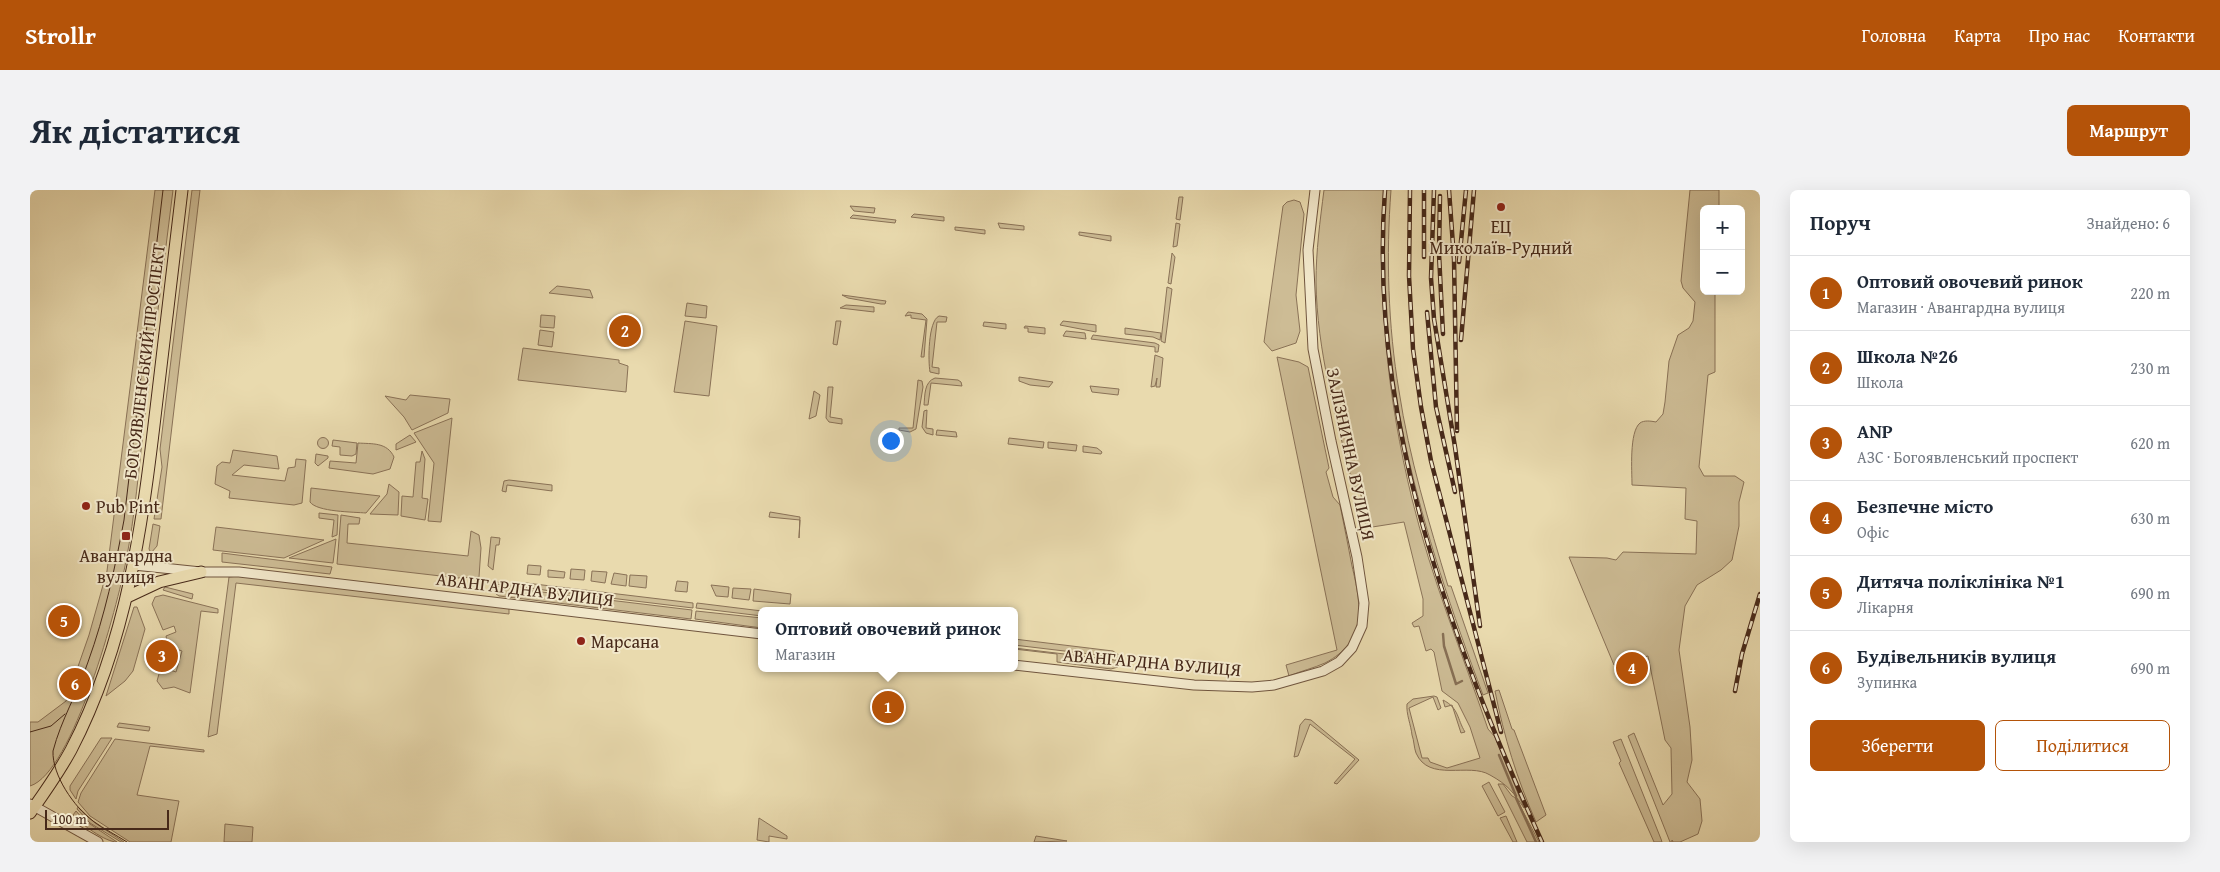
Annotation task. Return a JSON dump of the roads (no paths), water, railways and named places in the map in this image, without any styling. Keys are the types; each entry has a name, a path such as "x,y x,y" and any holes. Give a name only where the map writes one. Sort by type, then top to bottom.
{"main road":[{"name":"БОГОЯВЛЕНСЬКИЙ ПРОСПЕКТ","path":"32,808 58,773 87,717 108,660 127,597 147,485 182,190"},
{"path":"127,597 159,582 201,572"}],"street":[{"name":"ЗАЛІЗНИЧНА ВУЛИЦЯ","path":"1288,682 1323,671 1344,658 1358,639 1364,610 1360,576 1313,349 1308,250 1316,190"},
{"name":"АВАНГАРДНА ВУЛИЦЯ","path":"134,565 201,572 249,573 758,634"},
{"name":"АВАНГАРДНА ВУЛИЦЯ","path":"1018,664 1215,687 1259,686 1288,682"},
{"path":"32,808 98,842"}],"waterway":[{"path":"1443,634 1444,646 1456,684 1462,681"},
{"path":"1499,755 1516,796"},
{"path":"1516,798 1536,842"}],"tram line":[{"path":"127,842 101,827 79,808 60,780 56,770 53,751 60,728 84,673 100,627 121,538 163,190"},
{"path":"30,732 51,726 65,714"}],"railway":[{"path":"1385,190 1383,275 1389,360 1403,443 1423,525 1447,606 1476,686 1542,842"},
{"path":"1410,190 1409,276 1413,349 1421,407 1431,461 1501,732"},
{"path":"1424,190 1424,257"},
{"path":"1434,190 1431,278 1434,319 1455,447 1480,626"},
{"path":"1449,190 1454,259 1457,431"},
{"path":"1459,262 1466,190"},
{"path":"1461,340 1474,190"},
{"path":"1440,196 1439,254 1443,334"},
{"path":"1427,312 1436,407 1455,492"},
{"path":"1735,691 1742,654 1760,594"}],"place":[{"name":"ЕЦ Миколаїв-Рудний","path":"1501,207"},
{"name":"Школа №26","path":"625,331"},
{"name":"Pub Pint","path":"86,506"},
{"name":"Авангардна вулиця","path":"126,536"},
{"name":"Дитяча поліклініка №1","path":"64,621"},
{"name":"Марсана","path":"581,641"},
{"name":"ANP","path":"162,656"},
{"name":"Безпечне місто","path":"1632,668"},
{"name":"Будівельників вулиця","path":"75,684"},
{"name":"Оптовий овочевий ринок","path":"888,707"}]}
